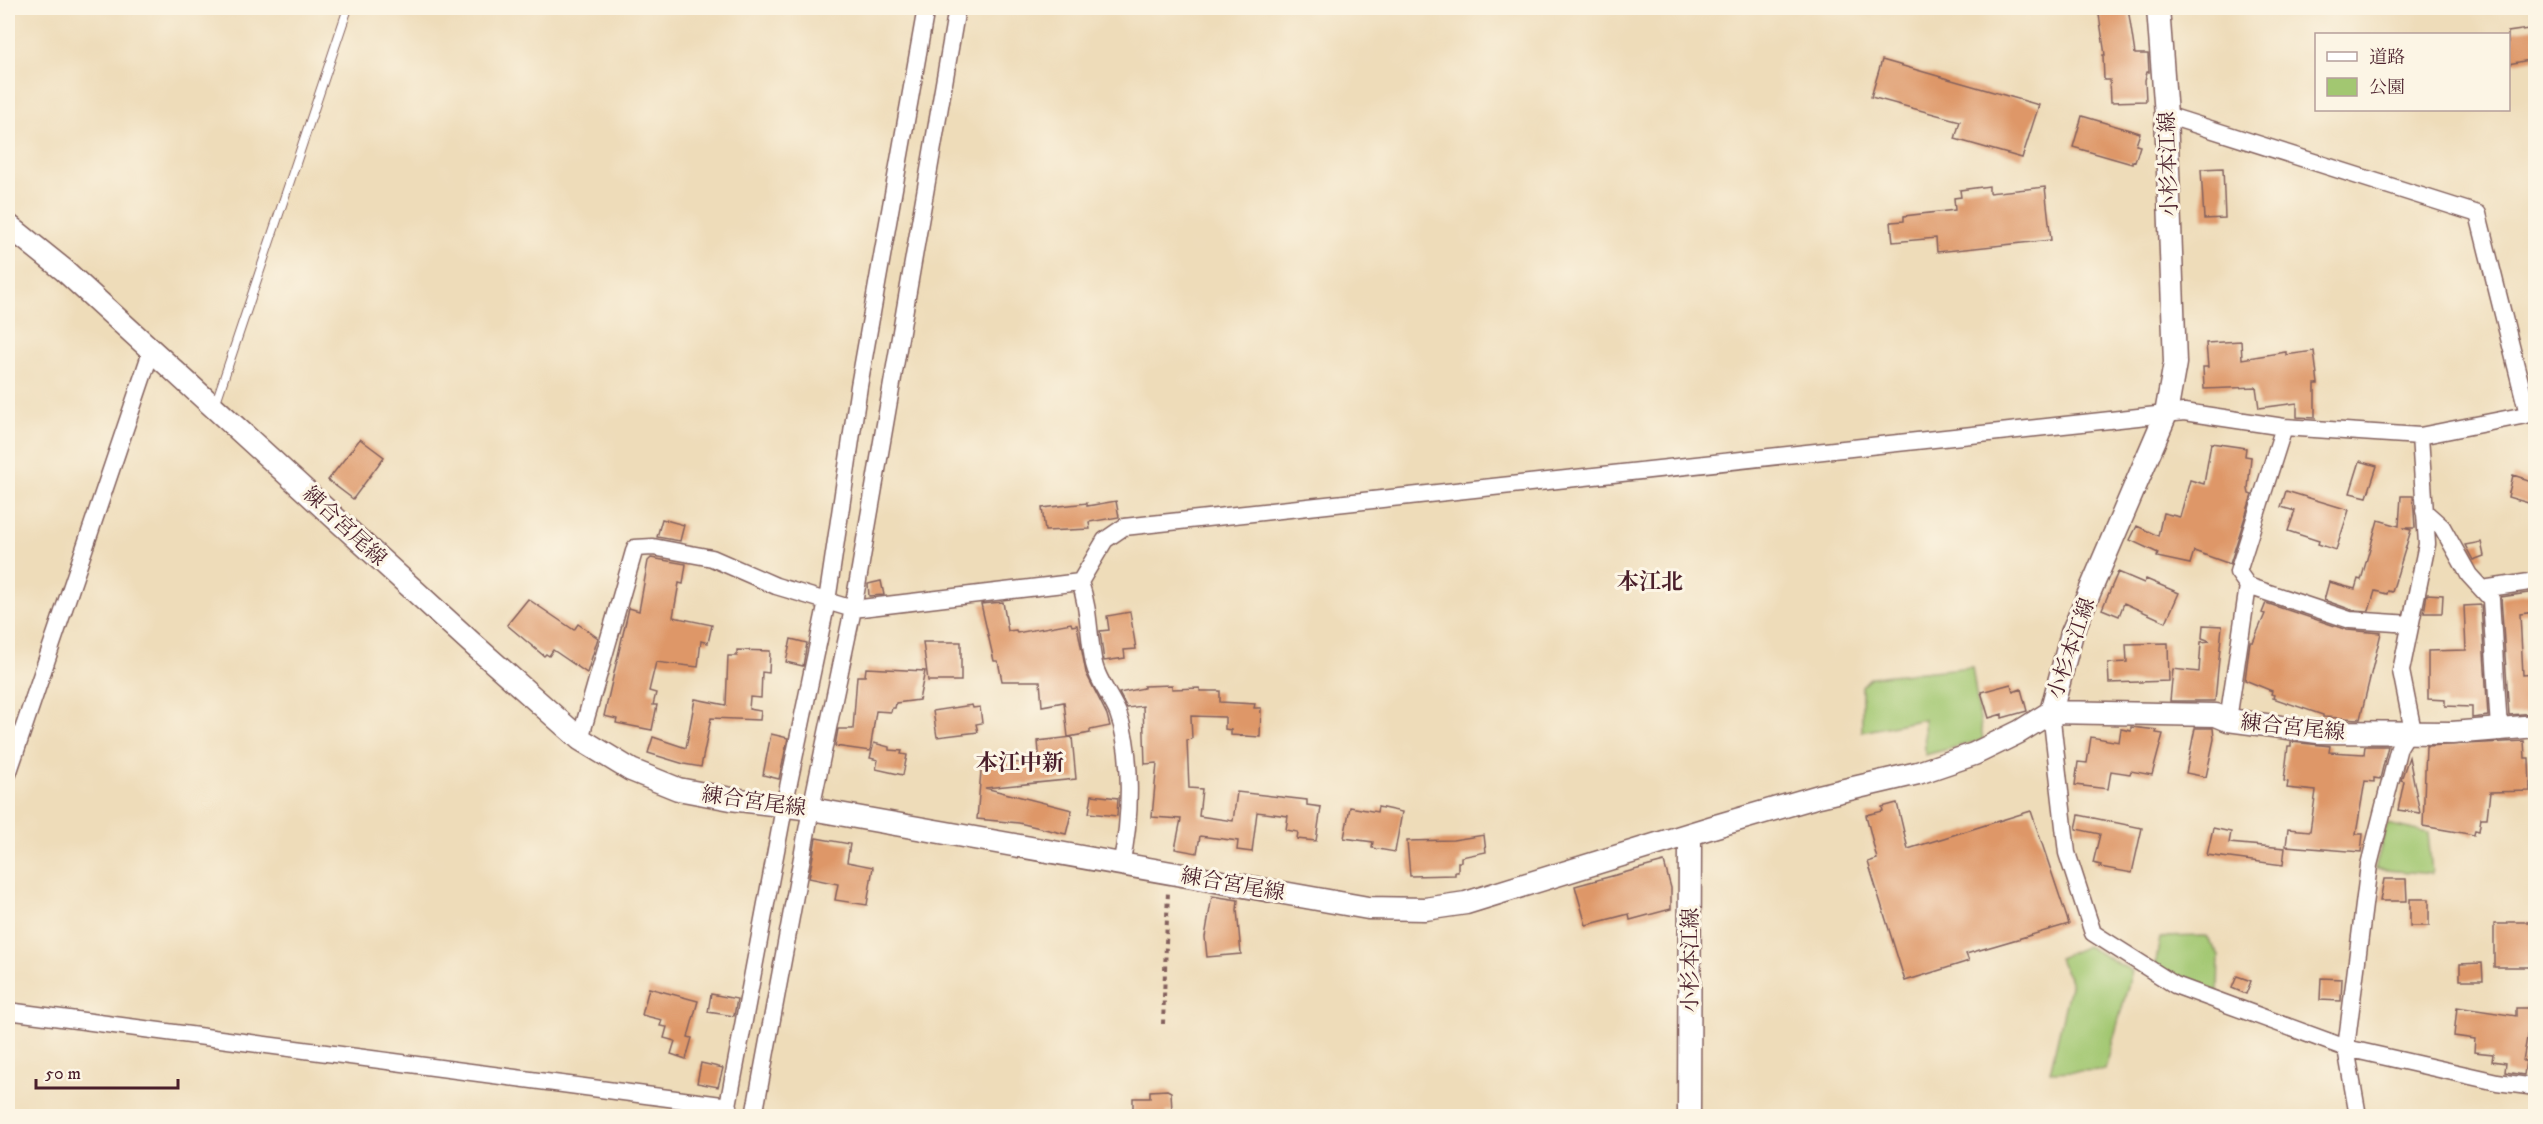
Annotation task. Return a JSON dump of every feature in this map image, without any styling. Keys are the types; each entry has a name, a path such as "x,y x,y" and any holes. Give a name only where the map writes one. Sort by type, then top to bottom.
{"main road":[{"name":"小杉本江線","path":"1689,1116 1690,834 1819,796 1918,773 1974,754 2019,732 2050,712 2072,633 2166,414 2175,363 2166,115 2158,8"},
{"name":"練合宮尾線","path":"8,225 64,270 152,349 475,646 580,739 631,770 678,789 811,809 1368,908 1425,909 1466,903 1690,834"},
{"name":"練合宮尾線","path":"2050,712 2216,716 2228,720 2318,732 2452,733 2535,726"}],"street":[{"path":"8,1011 727,1111 784,806 826,601 859,386 926,8"},
{"path":"753,1116 811,809 853,609 957,8"},
{"path":"1121,864 1128,825 1129,783 1118,715 1094,665 1088,605 1080,582 1105,540 1124,527 2184,412 2284,427 2421,436 2532,413 2478,214 2166,115"},
{"path":"8,774 152,349"},
{"path":"2284,427 2238,573 2248,586 2350,620 2411,624"},
{"path":"2358,1116 2346,1048 2369,865 2399,747 2412,726 2401,672 2427,544 2421,436"},
{"path":"2424,511 2442,527 2469,575 2491,599 2499,729"},
{"path":"580,739 635,548 653,547 712,558 776,586 853,609 1080,582"},
{"path":"2482,589 2535,581"},
{"path":"2228,720 2248,586"},
{"path":"2050,712 2067,853 2093,933 2175,985 2346,1048 2498,1082 2535,1087"}],"lane":[{"path":"215,406 348,8"}],"path":[{"path":"1163,1024 1169,872"}],"green space":[{"path":"1972,667 1983,740 1925,755 1924,719 1862,732 1862,686 1871,677"},
{"path":"2387,824 2428,833 2432,874 2375,869"},
{"path":"2206,936 2219,956 2218,992 2155,968 2160,937"},
{"path":"2087,946 2132,971 2105,1070 2050,1072 2071,981 2058,958"}],"building":[{"path":"2098,8 2128,8 2135,54 2148,54 2149,72 2145,80 2146,101 2111,102 2110,80 2104,80 2103,55 2105,55"},
{"path":"2535,28 2535,59 2510,64 2510,33 2508,32"},
{"path":"1882,60 2039,105 2022,158 1955,139 1960,121 1871,97"},
{"path":"2082,116 2140,133 2136,145 2140,146 2135,162 2132,161 2132,164 2073,147"},
{"path":"2223,168 2225,218 2204,219 2201,169"},
{"path":"1989,186 1989,193 2045,187 2051,240 1937,252 1936,238 1893,242 1891,222 1904,221 1904,216 1955,210 1954,198 1961,197 1960,190"},
{"path":"2241,341 2242,359 2286,352 2286,355 2314,351 2318,384 2315,384 2315,418 2297,417 2297,403 2259,408 2256,387 2204,389 2203,367 2208,367 2206,343"},
{"path":"360,439 384,457 353,499 328,480"},
{"path":"2211,443 2246,448 2245,456 2251,457 2248,489 2249,494 2252,495 2230,564 2194,551 2190,564 2157,557 2158,553 2130,540 2137,526 2158,536 2163,513 2180,517 2190,480 2204,484"},
{"path":"2360,461 2377,466 2367,497 2350,493"},
{"path":"2513,475 2535,482 2535,505 2508,497"},
{"path":"2286,491 2349,510 2336,550 2318,544 2319,541 2288,531 2295,511 2281,507"},
{"path":"2401,496 2413,496 2415,528 2403,528 2411,530 2392,592 2388,591 2387,594 2375,591 2369,611 2352,610 2324,600 2329,582 2355,589 2358,579 2361,580 2378,520 2399,526"},
{"path":"1116,501 1119,517 1089,522 1090,529 1045,531 1042,508 1087,503 1087,506"},
{"path":"662,519 684,525 680,541 657,537"},
{"path":"2481,542 2484,556 2473,560 2465,545"},
{"path":"651,558 686,564 683,584 679,583 673,617 712,625 708,643 701,641 698,667 656,662 649,691 656,693 653,705 657,705 652,730 616,723 617,719 604,716 629,608 639,611 648,561"},
{"path":"2118,572 2144,583 2146,579 2179,593 2166,622 2124,603 2119,616 2102,609"},
{"path":"881,581 884,595 869,596 868,584"},
{"path":"2535,592 2535,612 2520,614 2523,675 2535,674 2535,713 2509,715 2501,597"},
{"path":"2427,594 2443,595 2442,613 2424,613"},
{"path":"528,599 574,630 578,624 598,638 587,673 553,650 549,656 546,654 544,656 507,625"},
{"path":"1003,602 1008,631 1016,630 1017,633 1071,623 1072,626 1077,625 1086,673 1107,715 1110,726 1068,737 1064,702 1042,706 1040,681 1002,681 998,661 994,661 981,604"},
{"path":"2266,603 2347,630 2381,633 2360,719 2323,717 2323,715 2273,698 2272,691 2245,680 2250,642 2253,642 2265,614 2262,613"},
{"path":"2481,605 2488,716 2472,718 2472,707 2445,706 2445,700 2428,699 2428,651 2466,650 2464,606"},
{"path":"1130,612 1136,649 1124,650 1125,658 1104,661 1100,631 1109,630 1107,616"},
{"path":"2203,625 2222,626 2215,701 2170,701 2173,669 2199,672 2201,642 2210,641 2202,638"},
{"path":"791,639 807,643 803,666 786,662"},
{"path":"923,642 961,642 961,681 928,681"},
{"path":"2168,643 2169,681 2109,683 2108,663 2127,662 2126,644"},
{"path":"737,650 770,651 769,673 762,672 761,698 750,697 749,709 761,711 760,720 711,718 701,767 648,753 653,737 686,748 695,699 726,705 728,656 737,656"},
{"path":"866,668 925,671 919,700 896,703 891,712 876,711 870,751 835,746 838,729 853,729 857,676 865,676"},
{"path":"2011,684 2013,692 2021,689 2027,711 2002,718 2002,714 1989,718 1981,692"},
{"path":"1172,685 1172,689 1200,688 1200,691 1220,691 1220,702 1255,704 1254,708 1261,708 1260,737 1231,735 1231,730 1225,729 1225,717 1191,716 1192,739 1187,740 1189,788 1202,789 1199,816 1233,821 1237,792 1307,800 1307,805 1321,807 1316,841 1297,839 1298,832 1286,830 1288,816 1257,812 1252,852 1237,850 1238,841 1200,836 1197,853 1175,849 1181,819 1152,817 1157,763 1145,764 1143,706 1127,708 1119,693 1144,688 1144,686"},
{"path":"972,705 973,708 980,707 982,723 976,724 978,732 937,737 933,711"},
{"path":"2131,727 2157,730 2156,733 2163,734 2152,775 2131,771 2130,774 2111,771 2108,789 2075,785 2078,762 2087,763 2091,737 2119,742 2121,729 2131,731"},
{"path":"2195,728 2213,728 2214,739 2206,777 2186,773"},
{"path":"771,734 788,738 779,779 763,775"},
{"path":"1072,737 1076,779 985,788 1072,810 1066,834 1019,823 977,819 982,759 1040,765 1038,741"},
{"path":"2524,741 2525,758 2529,758 2530,791 2490,792 2487,818 2481,818 2479,831 2475,830 2474,835 2423,826 2426,746"},
{"path":"2291,742 2330,746 2329,752 2364,754 2365,746 2388,746 2380,779 2374,778 2374,782 2365,781 2356,834 2363,834 2361,852 2286,846 2288,829 2310,831 2316,791 2287,788 2288,782 2284,781 2288,746 2291,746"},
{"path":"874,743 889,747 889,750 902,751 901,754 907,755 903,775 876,769 878,760 870,758"},
{"path":"2409,757 2420,813 2398,810 2404,781 2401,780"},
{"path":"1092,795 1118,798 1117,816 1089,813"},
{"path":"1897,803 1908,849 2031,811 2069,924 1966,954 1969,961 1905,981 1868,862 1877,859 1866,815 1883,811 1882,807"},
{"path":"1350,807 1377,812 1378,807 1402,812 1395,852 1372,848 1373,842 1344,838"},
{"path":"2079,815 2142,828 2132,873 2100,867 2101,865 2093,863 2100,834 2076,829"},
{"path":"2213,828 2231,832 2229,843 2285,848 2283,865 2207,855"},
{"path":"1484,835 1486,852 1461,857 1461,862 1458,862 1458,872 1455,872 1455,875 1410,876 1407,841 1453,840"},
{"path":"816,838 850,844 847,862 873,867 867,905 835,900 838,884 809,878"},
{"path":"1664,862 1671,888 1671,909 1630,920 1629,914 1586,925 1575,886"},
{"path":"2384,879 2406,879 2407,901 2380,901"},
{"path":"1212,896 1238,900 1241,954 1207,957 1205,937"},
{"path":"2410,899 2429,899 2429,926 2410,926"},
{"path":"2508,922 2534,922 2534,967 2494,967 2494,924 2508,924"},
{"path":"2482,963 2483,980 2460,980 2460,964"},
{"path":"2237,976 2251,981 2246,994 2232,988"},
{"path":"2321,978 2342,979 2341,1001 2320,1000"},
{"path":"649,988 698,1001 688,1037 692,1038 686,1059 671,1054 675,1041 664,1038 667,1027 660,1026 662,1020 642,1015"},
{"path":"711,994 737,999 734,1016 708,1012"},
{"path":"2457,1007 2516,1016 2516,1008 2532,1008 2523,1061 2526,1061 2524,1075 2505,1072 2506,1063 2492,1061 2493,1054 2474,1052 2475,1039 2454,1036"},
{"path":"701,1063 723,1068 718,1087 697,1083"},
{"path":"1167,1090 1171,1092 1172,1111 1166,1112 1166,1116 1133,1116 1133,1098 1150,1098 1150,1091"}],"district":[{"name":"本江北","path":"1650,581"},
{"name":"本江中新","path":"1020,762"}]}
